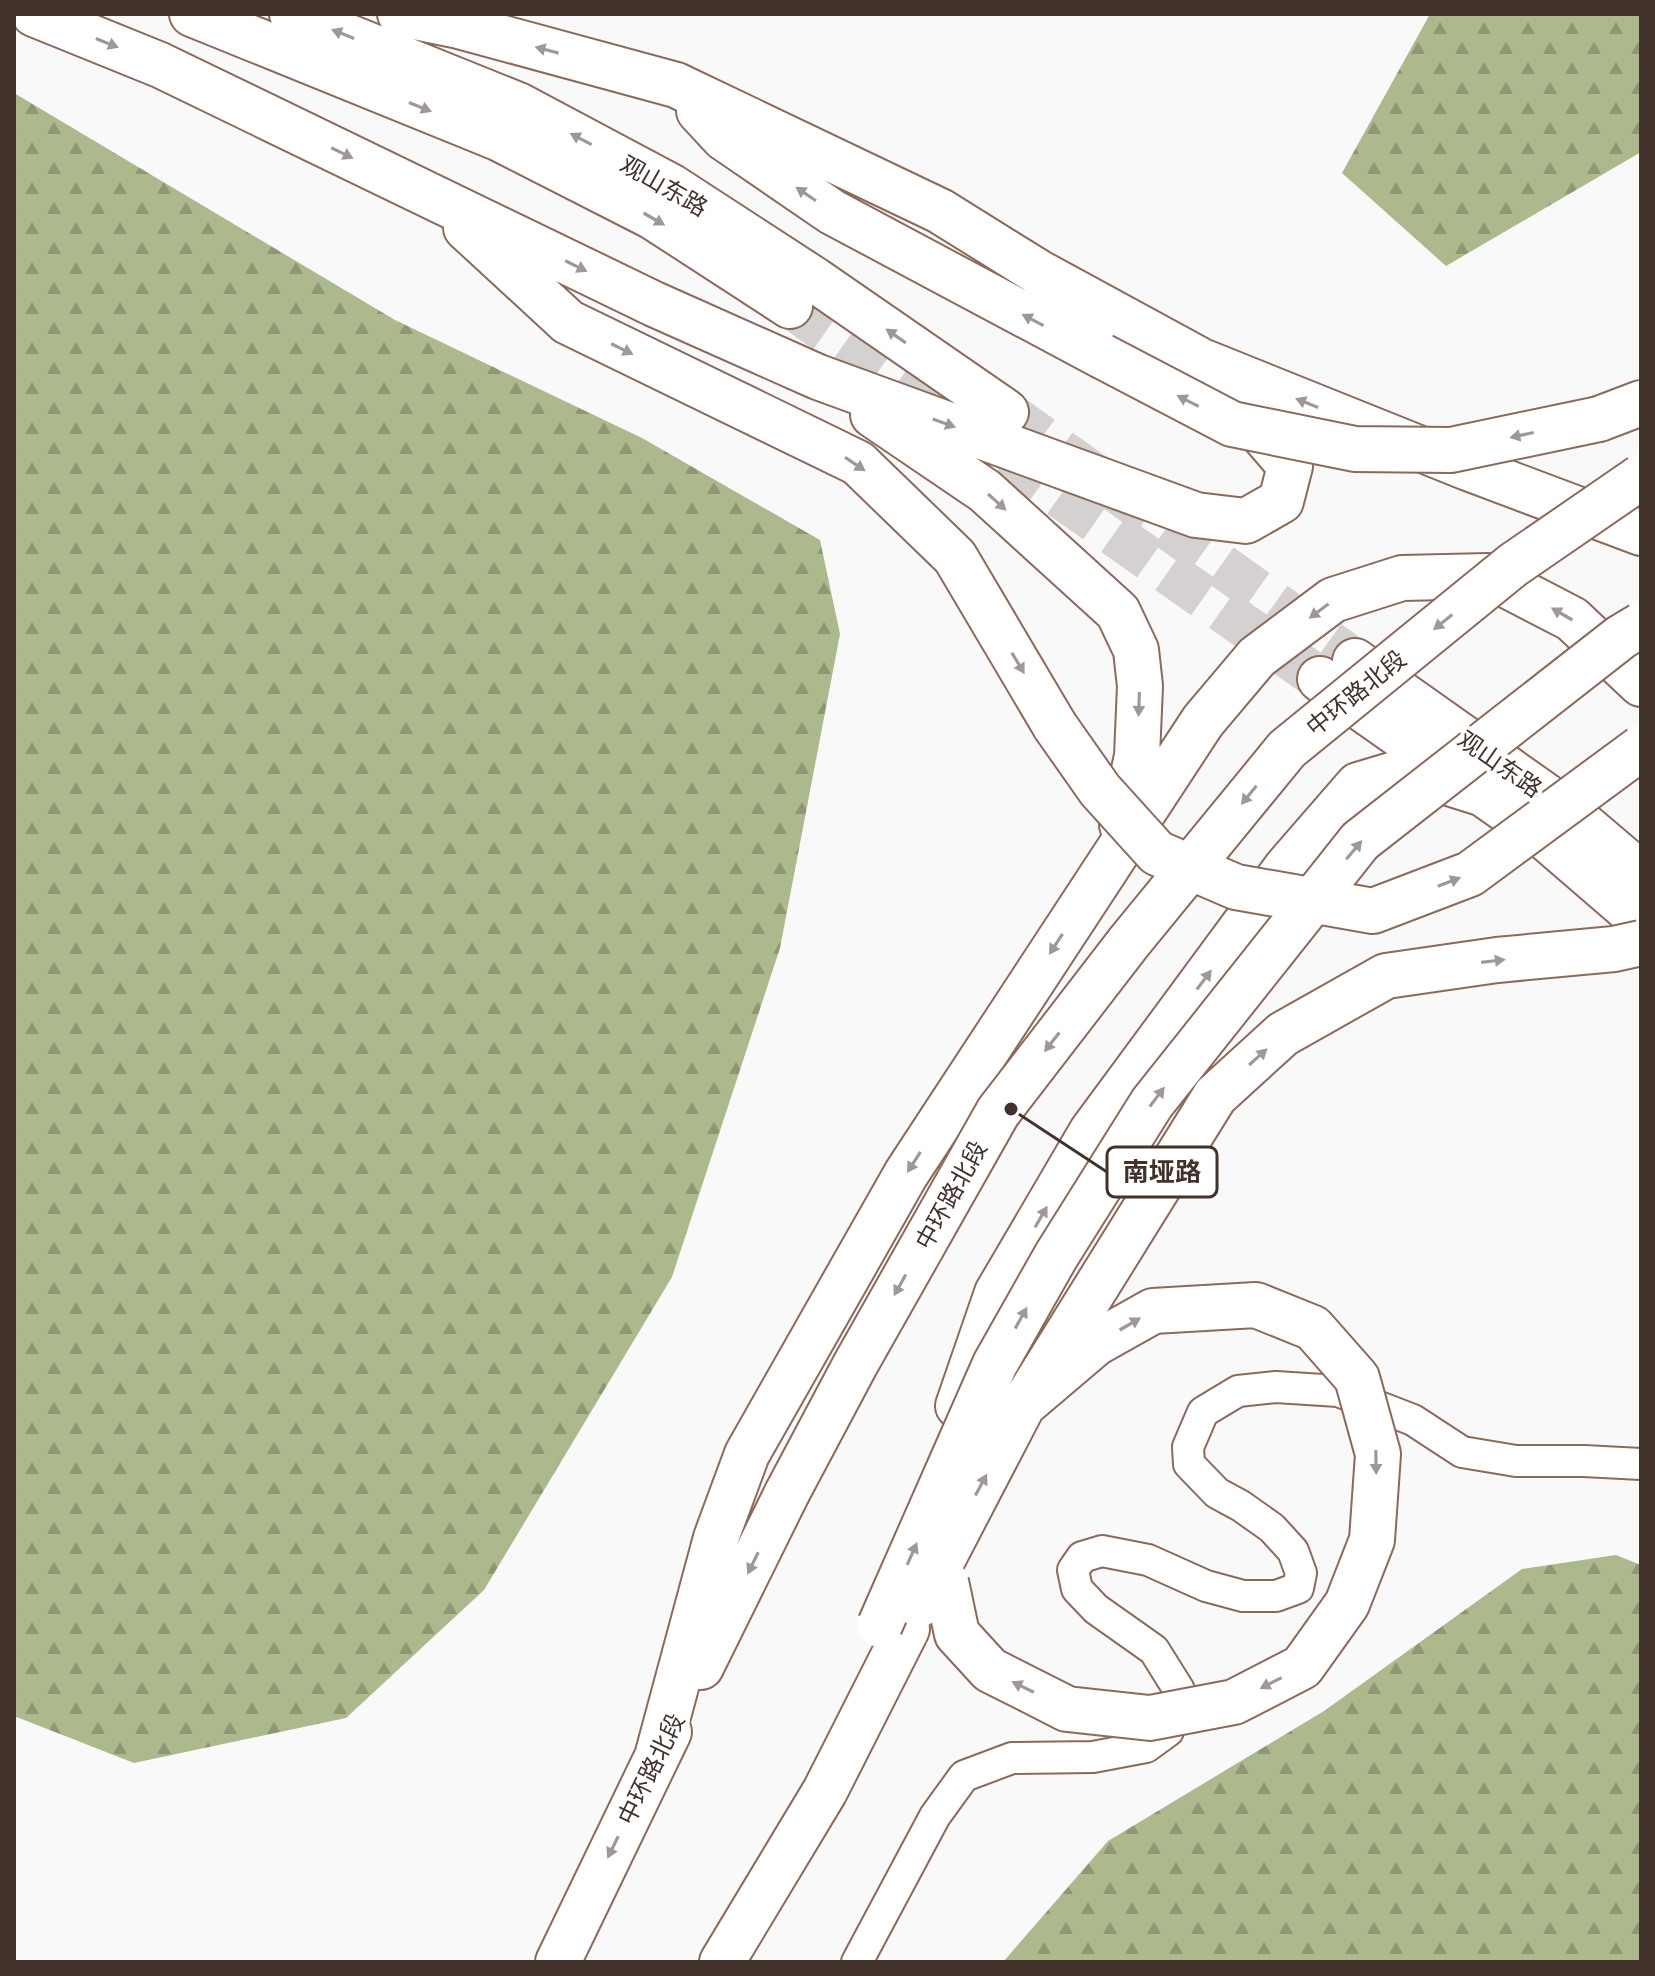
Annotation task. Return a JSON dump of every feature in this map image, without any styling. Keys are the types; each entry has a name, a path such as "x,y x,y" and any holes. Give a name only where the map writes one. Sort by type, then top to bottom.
{"highway":[{"path":"34,14 160,65 654,304 818,377 1196,515 1246,521 1281,501 1290,466 1198,359"},
{"name":"观山东路","path":"192,14 498,138 653,217 790,306"},
{"name":"观山东路","path":"292,14 518,105 672,187 815,280 1006,412"},
{"path":"400,14 459,26 676,85 940,211 1038,272 1198,359 1468,468 1641,533"},
{"path":"676,85 724,138 832,212 1232,424 1355,449 1451,450 1599,419 1641,403"},
{"path":"432,196 568,322 858,463 955,557 1055,726 1100,790 1157,853 1236,887 1373,911 1470,874 1641,748"},
{"path":"818,377 985,491 1118,612 1136,650 1140,686 1137,756 1122,826 1087,895"},
{"name":"中环路北段","path":"558,1962 787,1493 855,1365 998,1112 1129,942 1287,749 1513,565 1641,477"},
{"path":"657,1757 716,1538 747,1454 906,1174 1203,721 1257,657 1333,600 1402,578 1489,576 1572,619 1641,684"},
{"path":"894,1627 995,1364 1056,1256 1152,1103 1360,841 1621,637 1641,625"},
{"name":"观山东路","path":"1641,874 1567,811 1337,670 1484,794 1546,838 1641,920"},
{"path":"1023,1405 1096,1343 1153,1311 1256,1305 1313,1328 1357,1378 1378,1454 1372,1540 1347,1604 1302,1667 1234,1702 1150,1718 1067,1709 990,1670 957,1634 946,1582 946,1440 997,1293 1092,1131 1286,868 1358,785 1408,770 1484,794"},
{"path":"720,1962 894,1627 1023,1405 1215,1096 1283,1034 1386,976 1497,960 1614,949 1641,943"}],"street":[{"path":"857,1962 935,1816 964,1776 1012,1758 1093,1757 1146,1747 1168,1731 1179,1690 1154,1650 1096,1609 1077,1589 1073,1570 1082,1557 1102,1551 1148,1560 1206,1586 1243,1596 1276,1596 1298,1588 1301,1573 1293,1551 1272,1528 1217,1493 1189,1464 1188,1447 1203,1412 1238,1391 1276,1387 1338,1391 1413,1420 1462,1452 1516,1461 1641,1464"}],"green space":[{"path":"1430,14 1641,14 1641,152 1446,266 1342,173"},
{"path":"14,93 395,320 642,438 820,540 840,634 780,948 672,1277 484,1590 346,1718 134,1763 14,1716"},
{"path":"1616,1555 1641,1565 1641,1962 1003,1962 1108,1841 1324,1711 1522,1569"}],"tunnel":[{"path":"790,306 1320,679"},
{"path":"1006,412 1355,661"}],"place":[{"name":"南垭路","path":"1011,1109"}]}
